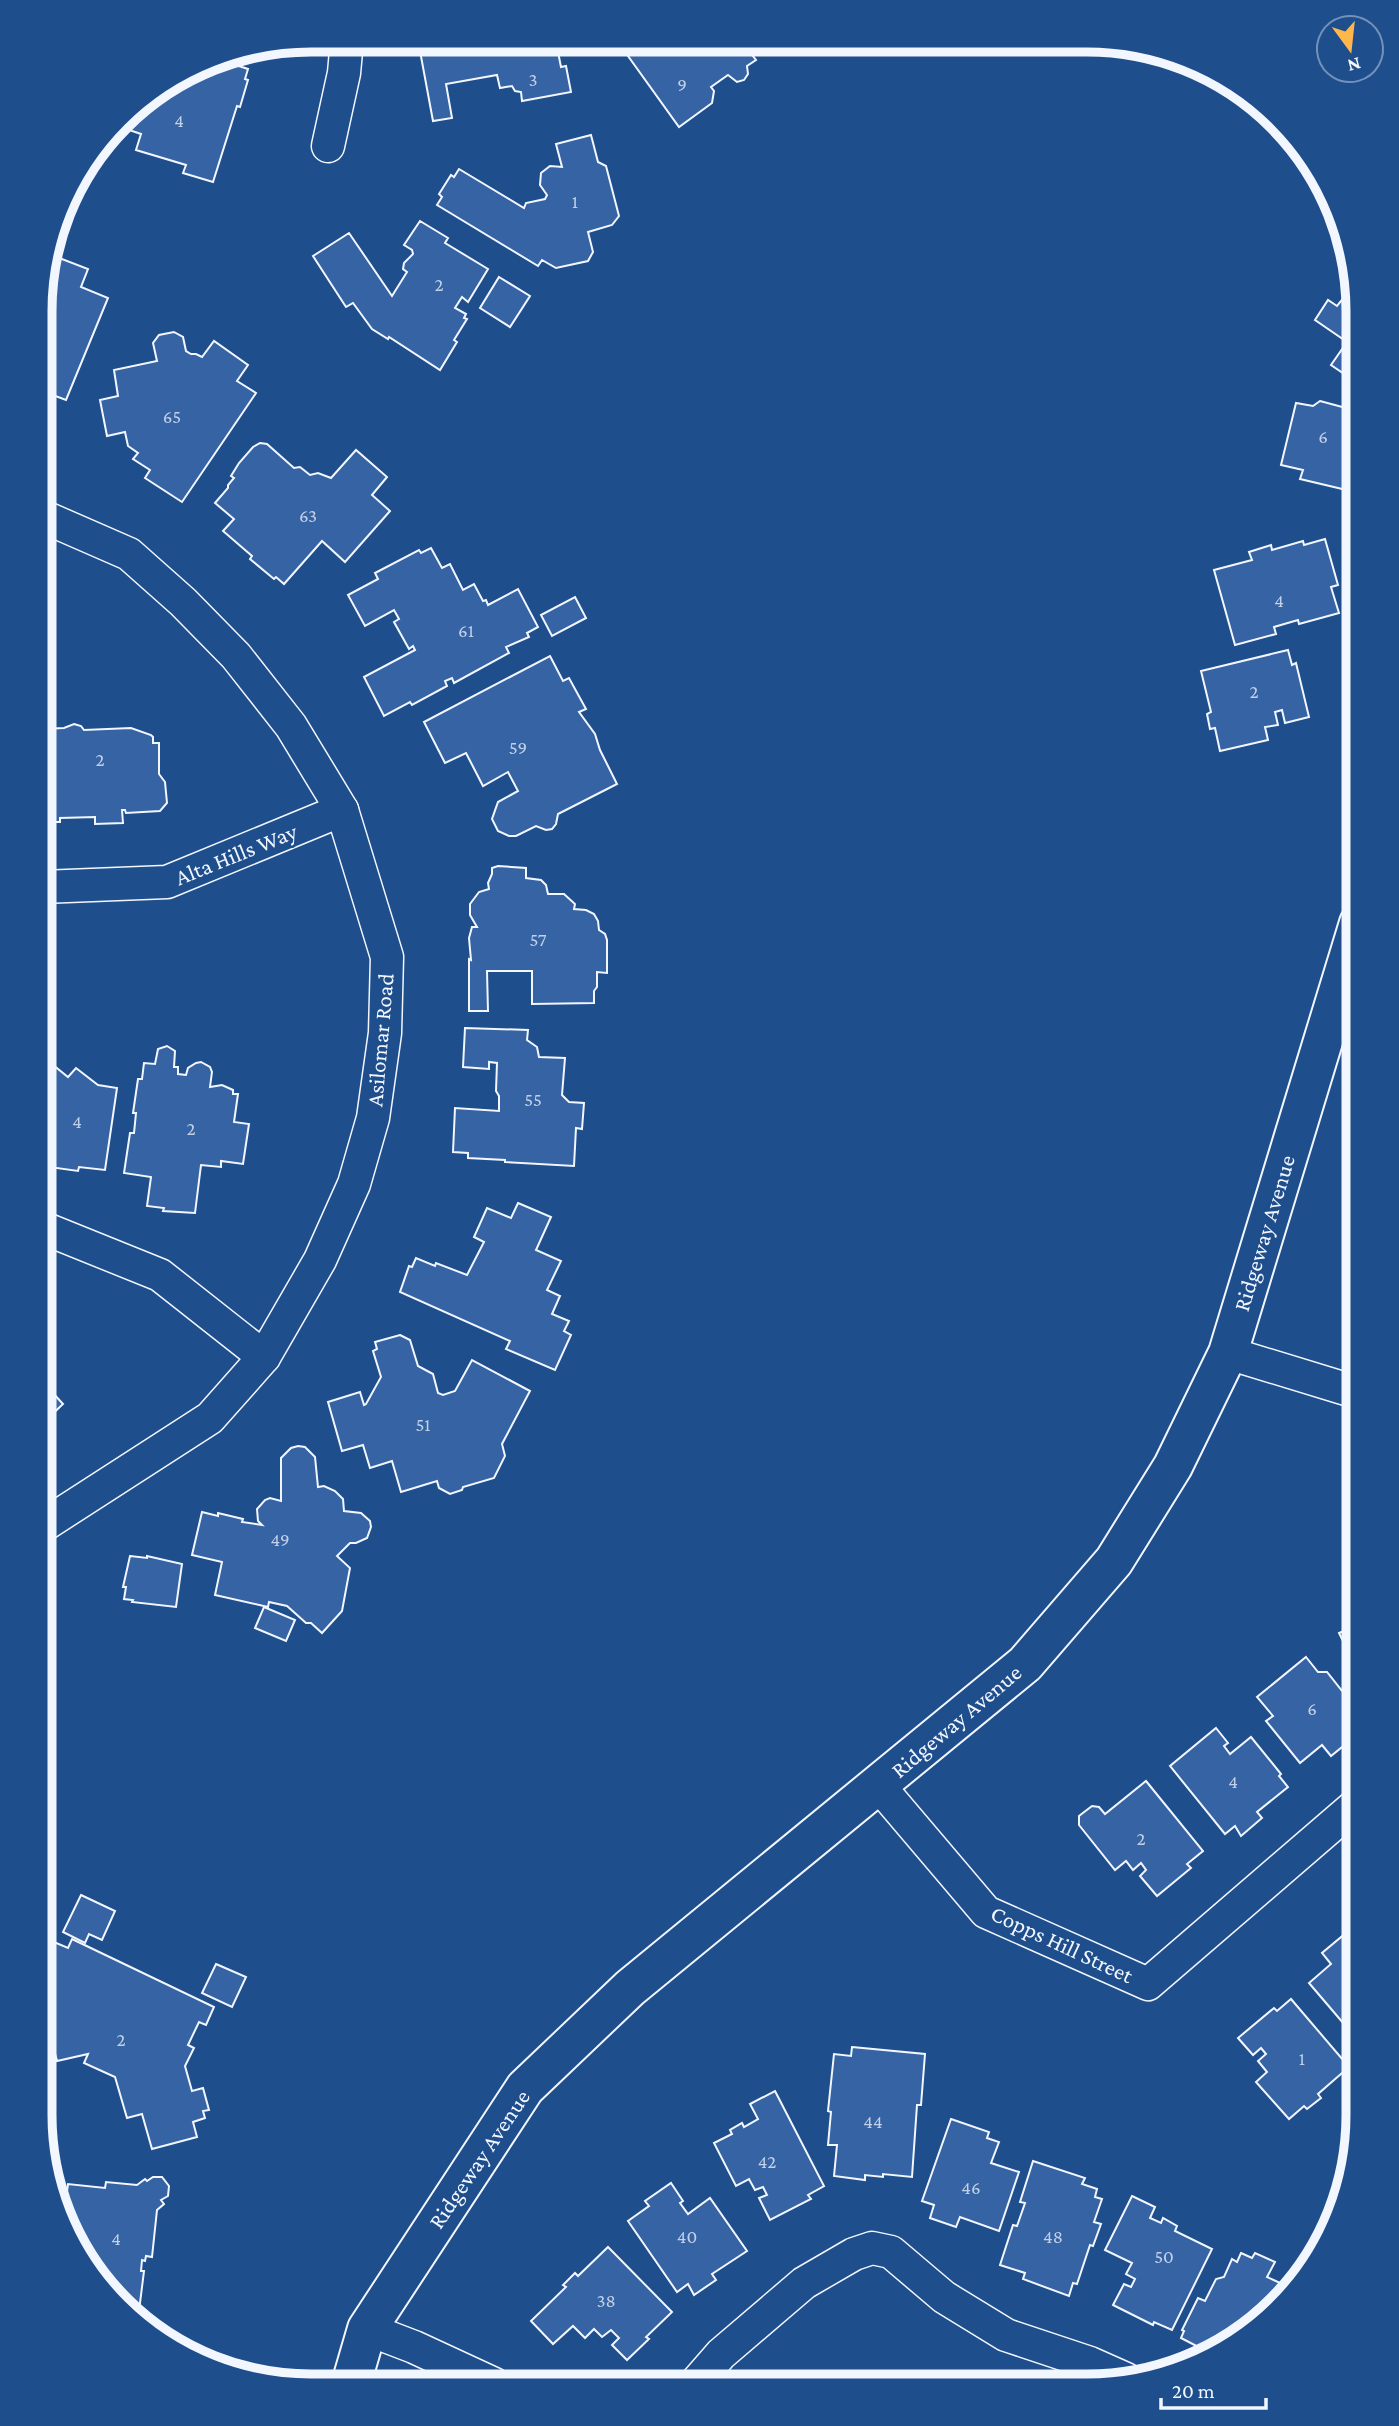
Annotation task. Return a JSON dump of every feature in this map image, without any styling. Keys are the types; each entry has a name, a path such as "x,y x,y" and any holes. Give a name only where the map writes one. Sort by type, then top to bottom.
{"street":[{"path":"328,146 346,52"},
{"name":"Asilomar Road","path":"52,520 129,554 183,602 236,656 291,726 342,810 387,957 384,1033 373,1118 354,1184 320,1260 264,1357 210,1418 52,1520"},
{"name":"Alta Hills Way","path":"52,887 167,882 342,810"},
{"name":"Ridgeway Avenue","path":"354,2374 366,2329 524,2088 630,1988 1025,1664 1114,1560 1173,1466 1228,1353 1347,962"},
{"path":"52,1231 160,1275 264,1357"},
{"path":"1228,1353 1347,1389"},
{"name":"Copps Hill Street","path":"879,1786 986,1912 1148,1984 1347,1812"},
{"path":"704,2374 721,2354 804,2283 872,2248 891,2252 944,2297 1006,2335 1111,2372"},
{"path":"366,2329 414,2347 472,2374"}],"building":[{"path":"420,52 558,52 561,67 566,66 571,92 522,101 521,92 515,91 512,86 500,88 497,75 446,84 452,118 433,121"},
{"path":"625,52 750,52 756,60 747,66 748,74 744,80 737,82 728,75 711,87 714,91 712,103 679,127"},
{"path":"233,64 248,69 245,79 248,80 240,107 237,106 213,182 183,173 186,165 136,150 141,134 127,129 182,87"},
{"path":"591,135 598,162 606,166 619,216 612,225 588,232 593,252 588,261 556,268 542,260 538,266 437,205 442,197 439,194 451,175 454,177 459,169 524,208 526,203 545,199 547,195 540,185 541,173 550,166 562,167 556,144"},
{"path":"420,221 448,238 445,243 488,269 468,302 462,297 455,308 466,314 464,318 467,319 440,370 372,329 353,303 346,307 313,256 349,233 392,296 407,272 403,269 404,263 413,254 412,250 404,245"},
{"path":"58,257 88,269 81,287 108,298 66,400 52,395 52,311"},
{"path":"499,277 530,296 510,327 480,308"},
{"path":"1346,295 1347,342 1315,320 1328,300 1337,306"},
{"path":"174,332 183,337 186,351 191,354 202,357 214,341 248,365 237,381 256,393 182,502 145,478 150,470 133,459 138,453 128,446 125,432 107,436 100,400 118,396 114,370 157,361 153,343 159,335"},
{"path":"1347,342 1347,376 1331,365"},
{"path":"1320,401 1346,408 1347,401 1347,490 1300,479 1303,470 1281,465 1296,403 1313,406"},
{"path":"260,443 267,444 294,468 300,467 310,475 318,473 331,478 356,450 387,477 372,495 390,511 345,562 322,541 284,584 276,577 274,579 223,531 234,519 215,503 234,478 231,476 239,463"},
{"path":"1325,539 1338,585 1331,587 1339,613 1299,624 1298,620 1274,627 1276,634 1235,645 1214,570 1252,560 1249,552 1271,545 1272,550 1303,541 1304,545"},
{"path":"431,548 442,568 450,564 463,590 474,584 488,605 518,589 538,627 527,633 529,637 506,647 509,653 454,683 452,678 445,681 447,686 412,705 410,702 384,716 364,677 415,650 413,646 409,649 394,622 399,619 394,610 365,626 348,595 378,579 375,573 419,550 421,553"},
{"path":"575,597 586,618 552,636 541,615"},
{"path":"1288,650 1292,665 1296,663 1309,717 1285,723 1282,710 1275,712 1278,725 1265,727 1268,740 1220,751 1215,728 1210,729 1207,714 1211,712 1201,671"},
{"path":"550,656 563,681 569,678 586,709 579,712 595,734 617,784 558,814 552,829 536,826 516,836 509,836 498,831 492,819 498,802 518,791 508,772 483,786 466,753 445,763 424,722"},
{"path":"74,724 84,730 131,728 151,735 153,743 159,743 159,774 165,782 167,803 160,811 126,813 122,810 123,823 95,824 95,817 60,818 60,822 52,822 52,729"},
{"path":"492,868 526,868 526,878 541,880 546,885 548,894 564,894 575,904 574,909 594,914 599,930 605,934 607,940 607,973 597,972 594,1003 532,1004 532,971 487,971 488,1011 469,1011 469,938 472,927 477,927 470,915 470,904 479,892 489,889"},
{"path":"465,1028 528,1030 527,1040 537,1047 539,1057 565,1058 562,1095 569,1102 584,1103 582,1129 576,1128 574,1166 468,1158 468,1153 453,1152 455,1108 499,1111 499,1096 496,1091 497,1063 489,1062 489,1069 463,1067"},
{"path":"167,1046 175,1051 174,1067 178,1067 178,1074 186,1075 188,1068 196,1063 201,1062 210,1067 210,1087 222,1085 233,1090 233,1094 238,1094 234,1122 249,1124 243,1164 221,1161 221,1167 201,1165 195,1213 163,1211 164,1208 147,1206 151,1177 124,1173 130,1133 134,1133 136,1113 133,1113 138,1079 142,1079 144,1063 155,1064 158,1049"},
{"path":"52,1064 68,1077 76,1068 98,1085 117,1088 105,1170 79,1167 78,1171 52,1167"},
{"path":"518,1203 551,1217 536,1250 561,1261 547,1290 560,1296 552,1314 569,1321 564,1331 571,1335 555,1370 506,1349 510,1341 400,1292 409,1266 412,1267 416,1258 467,1275 484,1242 474,1237 487,1208 511,1218"},
{"path":"400,1335 410,1340 418,1366 433,1374 438,1393 443,1395 455,1391 472,1360 530,1391 502,1444 505,1456 494,1478 463,1487 462,1490 450,1494 439,1488 437,1481 401,1492 392,1461 370,1468 363,1445 342,1451 328,1402 360,1392 364,1405 366,1404 381,1377 373,1351 377,1349 375,1342"},
{"path":"52,1392 63,1404 52,1414"},
{"path":"305,1447 315,1457 318,1487 324,1486 335,1491 343,1499 344,1511 361,1513 370,1521 371,1527 367,1538 350,1543 337,1556 350,1568 342,1611 322,1633 287,1606 269,1602 268,1607 215,1595 222,1562 192,1555 202,1512 218,1516 218,1513 243,1519 242,1522 262,1525 258,1521 257,1509 270,1498 281,1501 281,1458 291,1448"},
{"path":"130,1556 147,1556 182,1564 176,1607 124,1599 126,1587 123,1587"},
{"path":"264,1607 295,1620 286,1641 255,1628"},
{"path":"1347,1630 1347,1649 1339,1633"},
{"path":"1306,1657 1318,1672 1327,1672 1343,1692 1347,1689 1347,1743 1331,1756 1322,1745 1300,1763 1266,1721 1273,1716 1257,1697"},
{"path":"1216,1728 1228,1743 1224,1746 1230,1754 1251,1737 1281,1774 1279,1776 1288,1787 1257,1812 1262,1818 1241,1836 1235,1826 1225,1834 1170,1766"},
{"path":"1146,1781 1203,1851 1187,1864 1191,1868 1157,1896 1140,1876 1146,1870 1141,1863 1133,1870 1126,1861 1115,1870 1079,1825 1079,1816 1092,1806 1099,1807 1105,1814"},
{"path":"81,1895 115,1911 102,1940 89,1934 85,1943 63,1932"},
{"path":"1347,1932 1347,2021 1344,2024 1309,1983 1331,1964 1322,1953"},
{"path":"72,1939 214,2007 206,2025 199,2022 188,2045 194,2048 185,2066 192,2091 203,2088 209,2110 203,2111 205,2118 193,2122 197,2137 152,2149 142,2114 127,2118 115,2077 84,2063 88,2054 57,2061 52,2042 52,1946 54,1942 68,1948"},
{"path":"216,1964 246,1977 232,2007 202,1993"},
{"path":"1291,1999 1347,2065 1347,2069 1318,2094 1321,2098 1307,2109 1304,2106 1289,2119 1256,2082 1267,2072 1258,2061 1266,2054 1261,2048 1253,2055 1238,2038 1274,2008 1277,2011"},
{"path":"852,2047 925,2054 921,2105 917,2105 912,2177 865,2175 865,2180 834,2176 837,2145 828,2145 831,2112 828,2111 834,2054 851,2056"},
{"path":"775,2091 824,2186 808,2195 811,2199 770,2220 759,2198 767,2195 763,2187 755,2190 749,2179 736,2186 714,2143 732,2134 730,2130 742,2123 744,2127 758,2119 750,2104"},
{"path":"951,2119 989,2132 987,2138 999,2142 991,2163 1019,2172 999,2231 960,2217 956,2227 930,2218 934,2205 922,2201"},
{"path":"1033,2161 1085,2178 1082,2184 1097,2189 1095,2197 1102,2199 1094,2222 1101,2224 1093,2246 1090,2245 1077,2284 1073,2283 1069,2296 1023,2279 1025,2273 1000,2265 1013,2225 1017,2226 1025,2203 1020,2202"},
{"path":"153,2177 162,2177 169,2186 168,2196 161,2200 164,2204 157,2210 152,2257 146,2256 145,2261 142,2260 141,2271 144,2271 139,2308 128,2298 96,2258 79,2229 66,2198 68,2184 105,2188 106,2182 137,2185 145,2179 147,2181"},
{"path":"671,2183 688,2214 710,2198 747,2251 712,2274 716,2280 694,2295 688,2284 677,2292 628,2221 649,2206 645,2201"},
{"path":"1132,2196 1155,2207 1150,2218 1161,2223 1163,2218 1177,2226 1175,2231 1212,2249 1172,2330 1154,2322 1153,2325 1113,2305 1124,2284 1131,2287 1135,2279 1126,2274 1132,2263 1105,2250"},
{"path":"608,2247 672,2312 627,2360 612,2345 619,2338 611,2330 602,2337 594,2329 585,2338 573,2326 553,2344 531,2321 566,2287 563,2285 575,2273 578,2276"},
{"path":"1241,2253 1252,2258 1255,2253 1275,2262 1267,2277 1283,2284 1245,2320 1202,2347 1181,2338 1184,2331 1182,2330 1198,2298 1205,2301 1216,2279 1224,2277 1232,2259 1237,2262"}]}
